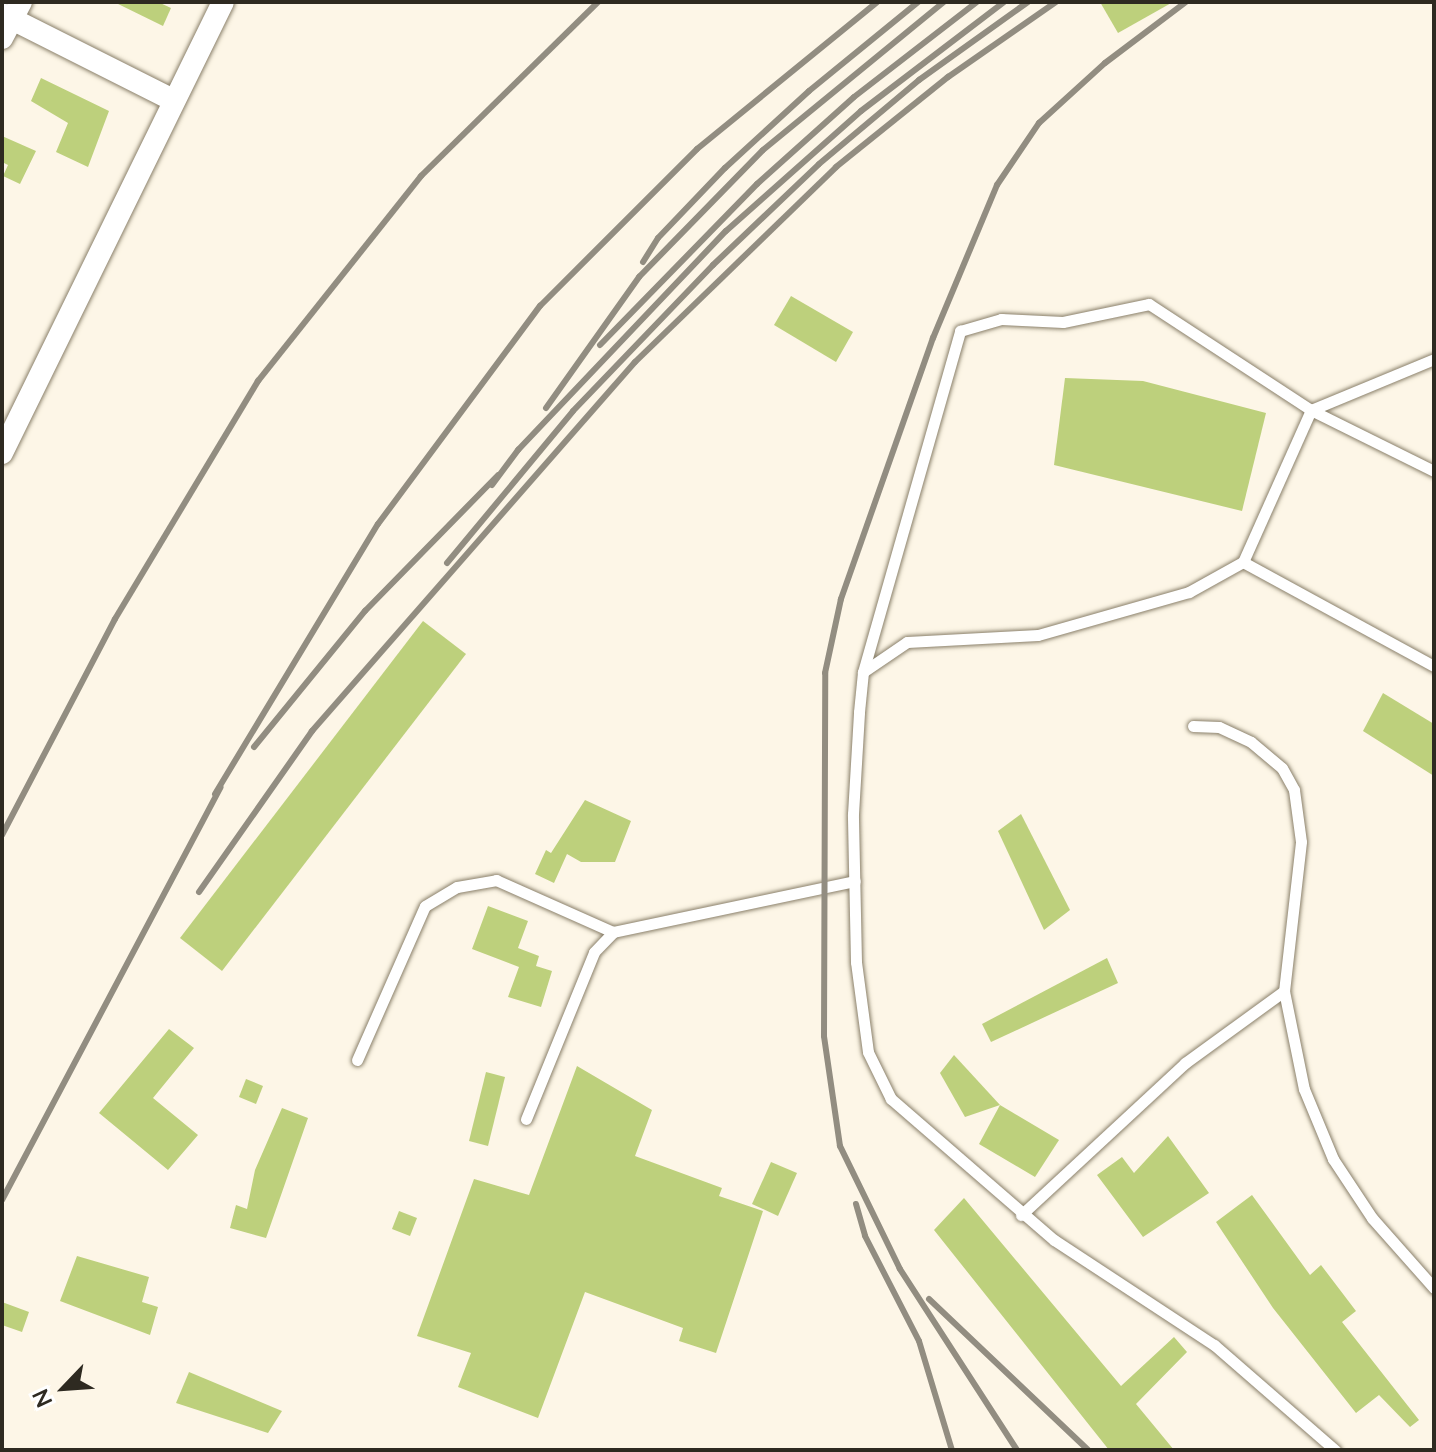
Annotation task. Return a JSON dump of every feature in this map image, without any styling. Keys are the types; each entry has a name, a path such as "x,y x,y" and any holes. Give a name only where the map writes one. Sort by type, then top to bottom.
{"street":[{"path":"2,453 223,2"},
{"path":"9,18 173,100"}],"lane":[{"path":"1335,1450 1214,1345 1084,1262 1021,1215 903,1114 879,1077 863,1024 855,881 853,814 863,672 960,331 1001,319 1063,322 1149,304 1311,410 1434,471"},
{"path":"863,672 907,642 1038,635 1189,592 1243,562 1311,410 1434,359"},
{"path":"1243,562 1434,666"},
{"path":"1193,726 1219,727 1251,742 1282,768 1294,790 1301,842 1284,991 1304,1089 1333,1159 1372,1218 1434,1288"},
{"path":"357,1060 425,906 457,887 496,880 613,932"},
{"path":"526,1119 594,952 613,932 855,881"},
{"path":"1021,1215 1185,1063 1284,991"}],"building":[{"path":"114,2 158,2 171,8 163,26"},
{"path":"1100,2 1173,2 1118,33"},
{"path":"41,78 109,111 88,167 56,152 68,123 31,101"},
{"path":"2,136 36,151 20,184 3,176 8,165 2,162"},
{"path":"791,296 853,332 836,362 774,325"},
{"path":"1065,378 1143,381 1266,413 1242,511 1054,465"},
{"path":"423,621 466,654 222,971 180,938"},
{"path":"1383,693 1434,724 1434,776 1363,731"},
{"path":"585,800 631,821 615,862 581,862 567,854 554,883 535,874 546,850 551,853"},
{"path":"1021,814 1070,910 1044,930 998,831"},
{"path":"488,906 528,921 518,948 539,956 536,966 552,971 541,1007 508,997 519,967 472,949"},
{"path":"1107,958 1118,983 991,1042 982,1024"},
{"path":"169,1029 194,1048 153,1098 198,1135 168,1170 99,1113"},
{"path":"954,1055 1000,1105 965,1117 940,1073"},
{"path":"577,1066 652,1110 635,1156 722,1188 719,1196 763,1211 716,1353 679,1341 683,1328 585,1292 538,1418 458,1387 471,1353 417,1336 474,1179 529,1195"},
{"path":"486,1072 505,1077 488,1146 469,1141"},
{"path":"246,1079 263,1086 256,1104 239,1097"},
{"path":"1000,1105 1059,1140 1035,1177 979,1144"},
{"path":"282,1108 308,1118 266,1238 230,1228 236,1205 247,1209 255,1170"},
{"path":"1168,1136 1209,1193 1143,1237 1097,1175 1122,1157 1134,1173"},
{"path":"771,1162 797,1173 778,1216 752,1204"},
{"path":"1252,1195 1310,1275 1321,1265 1356,1311 1342,1322 1419,1420 1410,1427 1379,1395 1356,1413 1273,1308 1216,1222"},
{"path":"964,1198 1121,1386 1174,1337 1187,1352 1136,1404 1174,1450 1109,1450 934,1230"},
{"path":"399,1211 417,1218 410,1236 392,1229"},
{"path":"77,1256 149,1277 142,1302 158,1307 150,1335 60,1301"},
{"path":"2,1302 29,1312 22,1332 2,1325"},
{"path":"189,1372 282,1411 268,1433 176,1403"}],"railway":[{"path":"2,835 115,619 258,381 421,176 598,2"},
{"path":"215,794 378,524 540,306 697,149 877,2"},
{"path":"643,262 658,238 725,168 809,91 918,2"},
{"path":"546,408 639,277 763,150 944,2"},
{"path":"600,345 757,184 854,97 977,2"},
{"path":"492,485 518,450 726,231 861,111 1004,2"},
{"path":"447,563 573,411 713,265 819,164 919,80 1028,2"},
{"path":"199,892 312,731 635,362 836,167 948,77 1056,2"},
{"path":"1017,1450 900,1269 840,1146 824,1036 825,673 841,599 933,338 997,185 1039,123 1105,63 1186,2"},
{"path":"254,747 365,611 498,475"},
{"path":"2,1200 221,787"},
{"path":"856,1204 865,1236 919,1341 952,1450"},
{"path":"929,1299 1088,1450"}]}
